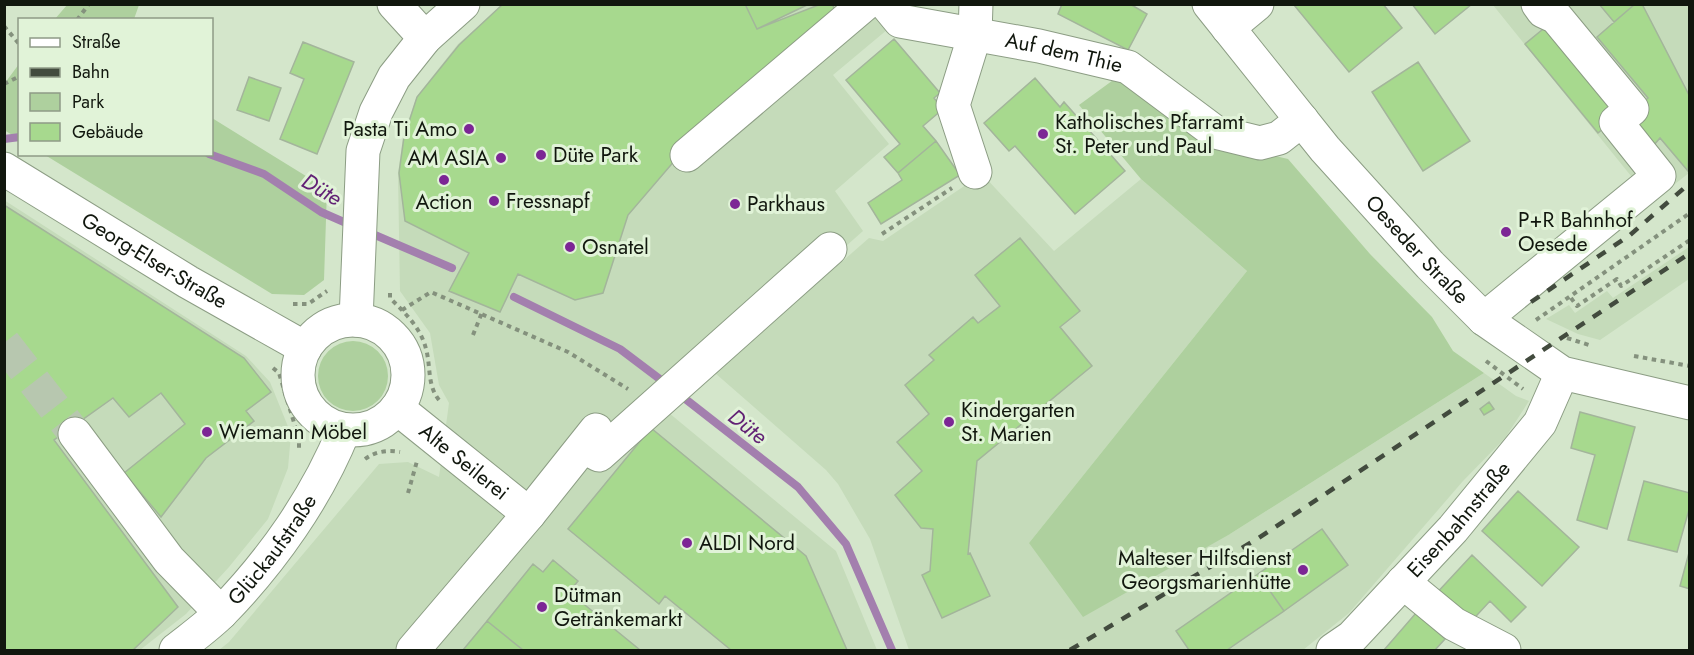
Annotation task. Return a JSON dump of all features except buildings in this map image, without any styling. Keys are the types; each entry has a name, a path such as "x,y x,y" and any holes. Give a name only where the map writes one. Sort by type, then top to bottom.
{"street":[{"path":"394,4 425,38"},
{"path":"356,320 363,151 376,112 394,77 425,38 463,4"},
{"path":"687,155 865,4"},
{"name":"Auf dem Thie","path":"886,4 900,21 976,19 1128,67 1215,132 1260,143 1279,138 1302,120"},
{"path":"1219,16 1257,4"},
{"path":"1496,308 1659,176 1616,122 1632,109 1556,16 1543,11 1538,4"},
{"name":"Oeseder Straße","path":"1219,16 1302,120 1430,265 1496,308 1562,373 1689,403"},
{"name":"Auf dem Thie","path":"975,172 953,105 976,19"},
{"name":"Georg-Elser-Straße","path":"13,174 188,282 305,348"},
{"path":"646,398 687,376 830,249"},
{"path":"356,320 373,324 387,332 399,345 406,360 408,377 405,394 397,408 374,427 344,430 327,425 313,414 303,399 298,382 298,364 305,348 314,336 341,321 356,320"},
{"name":"Eisenbahnstraße","path":"1337,649 1352,637 1453,529 1540,423 1562,373"},
{"name":"Alte Seilerei","path":"413,651 592,436 599,455 646,398"},
{"name":"Alte Seilerei","path":"397,408 529,514"},
{"name":"Glückaufstraße","path":"176,651 221,613 263,565 298,516 334,456 344,430"},
{"path":"75,434 169,560 221,613"},
{"path":"1403,582 1454,624 1504,651"}],"path":[{"path":"78,18 88,4"},
{"path":"4,26 18,43"},
{"path":"4,84 18,77"},
{"path":"882,234 975,172"},
{"path":"1536,320 1571,298 1689,213"},
{"path":"1571,298 1577,306 1617,279 1621,286 1689,240"},
{"path":"290,304 308,304 329,289"},
{"path":"389,290 390,298 414,322 426,348 431,389 444,406"},
{"path":"402,310 431,292 568,352 646,398"},
{"path":"1496,308 1536,320 1545,326"},
{"path":"473,335 483,310"},
{"path":"1563,336 1599,348"},
{"path":"1625,354 1689,366"},
{"path":"271,365 279,373 299,439 299,457"},
{"path":"361,462 372,454 391,450 410,454"},
{"path":"408,493 419,455"}],"shaded area":[{"path":"503,5 876,5 894,24 833,75 889,144 835,191 863,231 663,408 836,551 877,650 219,650 229,642 379,464 408,462 439,477 449,403 439,385 430,333 400,291 398,174 403,137 417,96 458,44"},
{"path":"1493,5 1689,5 1689,173 1652,202"},
{"name":"Kindergarten St. Marien","path":"982,174 1054,251 1141,179 1247,271 1029,543 1230,534 1484,373 1516,396 1529,401 1505,438 1463,481 1349,613 1303,650 909,650 870,539 838,484 826,470 715,373 869,238 883,241"},
{"name":"Wiemann Möbel","path":"4,200 246,356 270,382 291,434 288,468 268,519 229,567 186,614 140,650 5,650"},
{"path":"1689,247 1689,279 1600,340 1578,334 1546,319 1569,305 1575,313 1607,291 1613,298"}],"green space":[{"path":"67,4 139,5 134,18 56,18"},
{"path":"18,65 18,138 4,130 5,83"},
{"path":"1116,78 1205,139 1288,159 1370,254 1432,317 1453,351 1484,373 1230,534 1083,617 1029,543 1247,271 1141,179 1079,105"},
{"path":"213,119 327,189 324,280 304,295 272,294 47,156 213,156"},
{"path":"353,341 366,344 378,351 385,363 388,376 385,389 378,401 366,408 353,411 340,408 328,401 321,389 318,376 321,363 328,351 340,344"}],"waterway":[{"name":"Düte","path":"4,139 18,137"},
{"name":"Düte","path":"213,155 264,174 321,212 353,226"},
{"name":"Düte","path":"368,232 452,268"},
{"name":"Düte","path":"514,297 620,349 669,386"},
{"name":"Düte","path":"679,394 798,487 846,544 892,650"}],"tunnel":[{"path":"4,343 75,434"}],"railway":[{"path":"1531,302 1630,235 1690,183"},
{"path":"1070,650 1257,539 1690,253"}],"place":[{"name":"Pasta Ti Amo","path":"469,129"},
{"name":"Katholisches Pfarramt St. Peter und Paul","path":"1043,134"},
{"name":"Düte Park","path":"541,155"},
{"name":"AM ASIA","path":"501,158"},
{"name":"Action","path":"444,180"},
{"name":"Fressnapf","path":"494,201"},
{"name":"Parkhaus","path":"735,204"},
{"name":"P+R Bahnhof Oesede","path":"1506,232"},
{"name":"Osnatel","path":"570,247"},
{"name":"Kindergarten St. Marien","path":"949,422"},
{"name":"Wiemann Möbel","path":"207,432"},
{"name":"ALDI Nord","path":"687,543"},
{"name":"Malteser Hilfsdienst Georgsmarienhütte","path":"1303,570"},
{"name":"Dütman Getränkemarkt","path":"542,607"}]}
